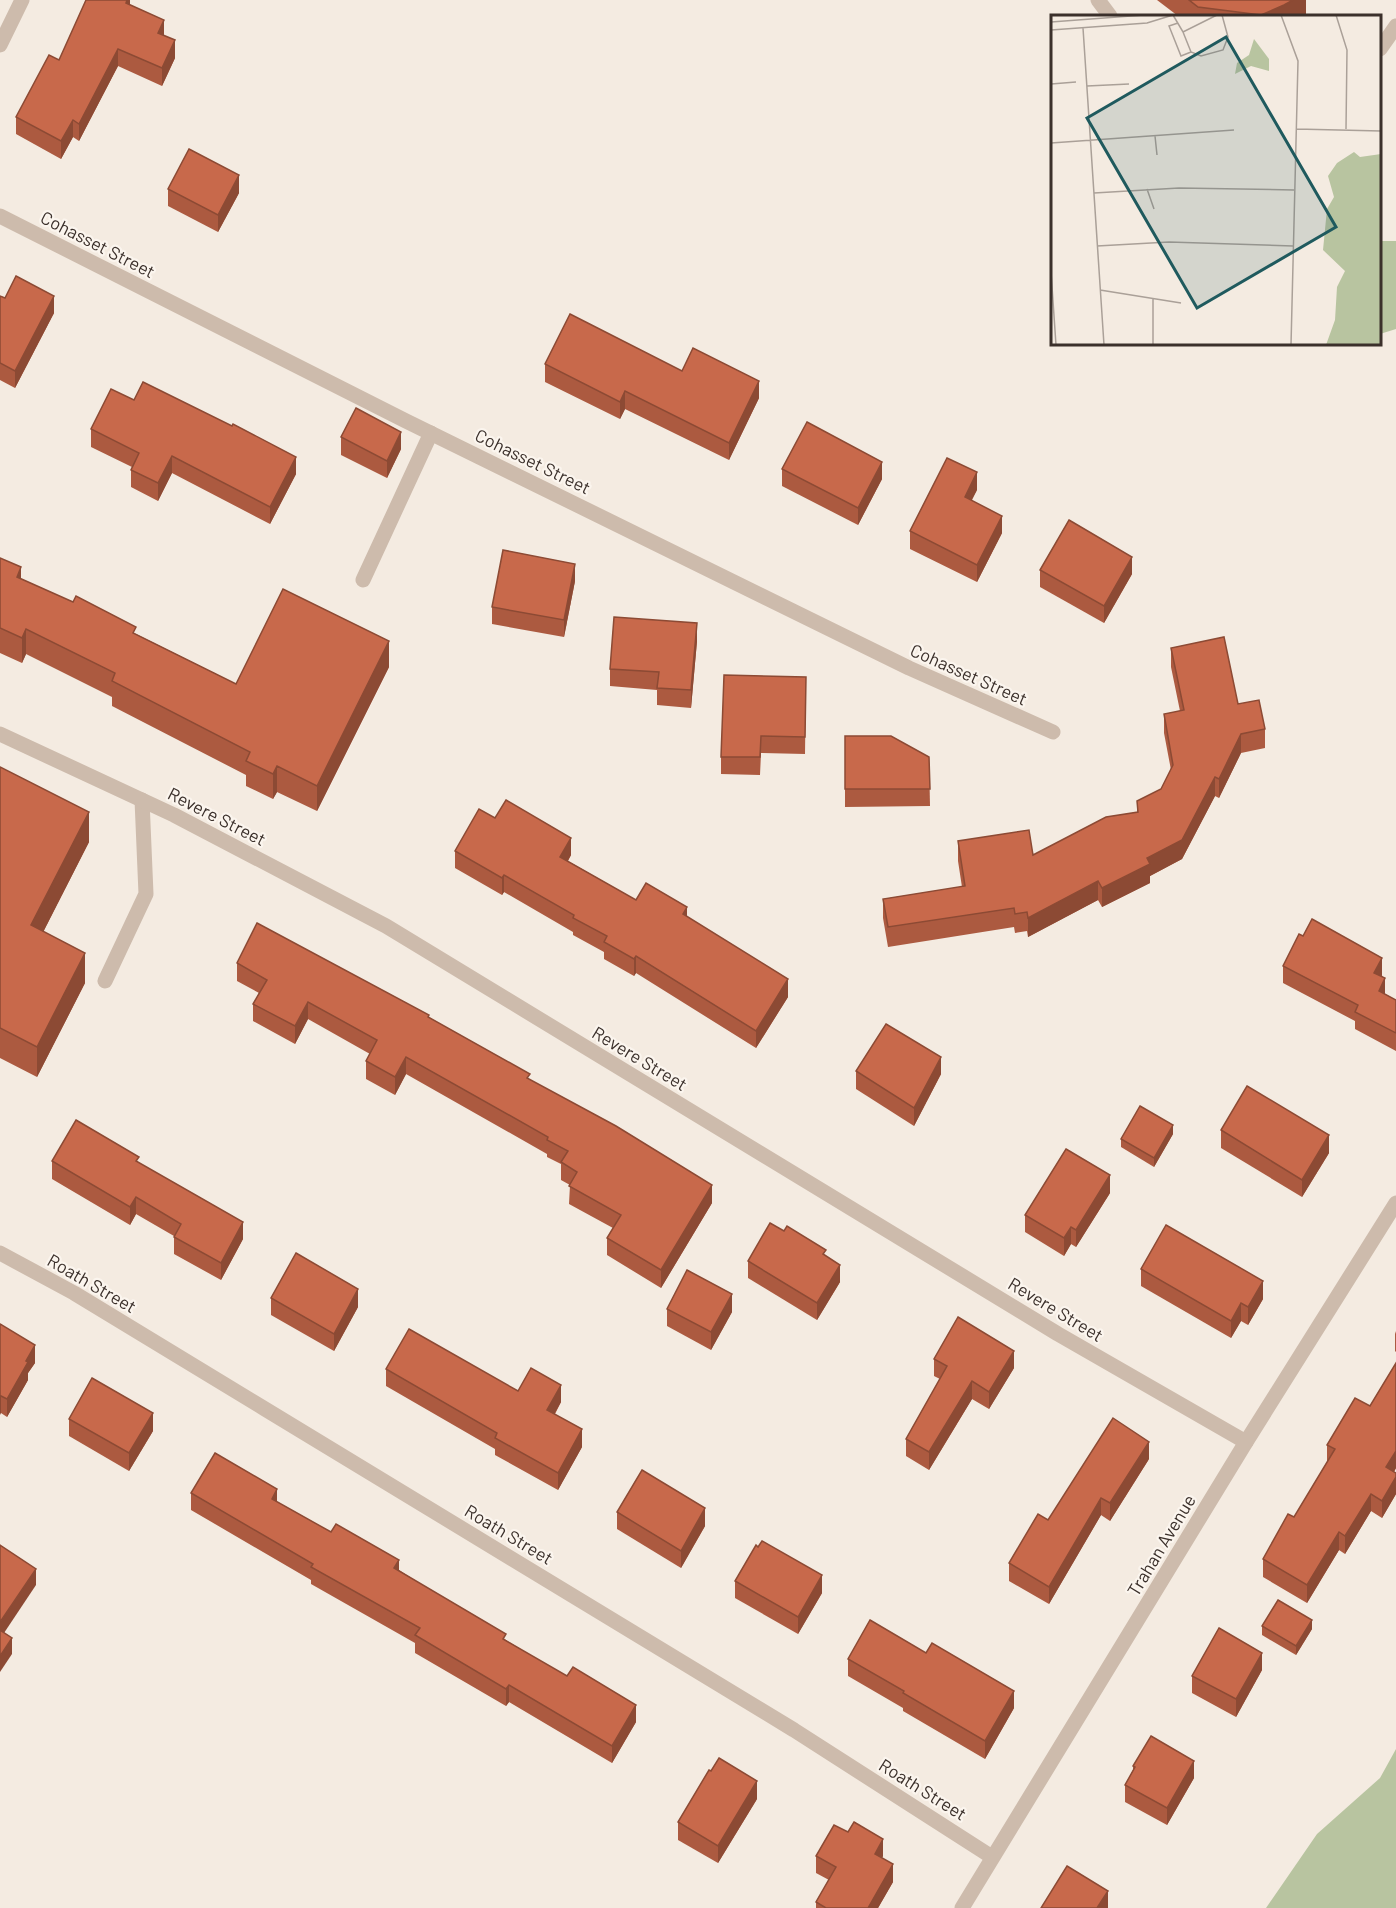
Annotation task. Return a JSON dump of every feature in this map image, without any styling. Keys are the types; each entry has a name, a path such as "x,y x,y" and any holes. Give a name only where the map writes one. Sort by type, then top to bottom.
{"street":[{"path":"0,45 22,0"},
{"path":"1098,0 1109,15"},
{"path":"1381,48 1396,26"},
{"name":"Cohasset Street","path":"0,216 432,433 909,668 1053,732"},
{"path":"363,580 432,433"},
{"name":"Revere Street","path":"0,734 142,800 386,926 1058,1334 1246,1442"},
{"path":"105,981 146,894 142,800"},
{"name":"Trahan Avenue","path":"962,1908 1246,1442 1396,1203"},
{"name":"Roath Street","path":"0,1253 74,1293 794,1730 992,1857"}],"green space":[{"path":"1381,241 1396,241 1396,329 1381,334"},
{"path":"1396,1749 1396,1908 1266,1908 1317,1834 1380,1778"}],"building":[{"path":"86,0 127,0 126,3 164,20 158,33 175,40 162,68 118,49 79,124 73,120 61,141 16,117 49,55 59,60"},
{"path":"1189,0 1293,0 1261,15 1198,7"},
{"path":"189,149 239,175 218,215 168,189"},
{"path":"16,276 54,296 15,371 0,363 0,296 5,298"},
{"path":"570,314 682,371 693,348 759,381 729,443 625,391 620,402 545,364"},
{"path":"143,382 232,426 233,424 296,457 270,507 172,456 158,483 131,470 139,453 91,429 111,389 134,400"},
{"path":"356,408 401,432 387,461 341,437"},
{"path":"807,422 882,462 858,508 782,469"},
{"path":"947,458 977,472 965,497 1002,516 977,565 910,531"},
{"path":"1069,520 1132,557 1104,606 1040,570"},
{"path":"503,550 575,564 564,620 492,607"},
{"path":"0,558 21,567 17,577 73,602 76,596 136,627 133,633 236,684 283,589 389,641 317,786 277,766 273,774 246,761 250,752 112,681 115,673 26,629 22,638 0,628"},
{"path":"614,617 697,623 691,690 657,688 659,672 610,669"},
{"path":"1224,637 1238,704 1259,700 1265,729 1241,734 1219,779 1215,777 1182,840 1147,858 1150,864 1102,888 1098,881 1028,918 1027,912 1015,914 1014,908 888,927 883,899 965,886 958,841 1029,830 1033,855 1106,817 1138,812 1137,801 1161,789 1173,765 1164,714 1184,710 1171,648"},
{"path":"724,675 806,677 805,737 761,736 760,757 721,757"},
{"path":"845,736 891,736 929,757 930,789 845,789"},
{"path":"0,767 89,812 31,925 85,953 37,1047 0,1028"},
{"path":"506,800 571,838 560,857 636,900 646,883 687,907 683,914 788,979 756,1031 636,956 634,959 604,942 607,936 573,918 574,915 504,875 502,878 455,851 479,809 495,818"},
{"path":"1312,919 1382,958 1374,973 1385,978 1379,991 1396,1000 1396,1033 1355,1012 1358,1005 1283,966 1299,934 1303,936"},
{"path":"257,923 429,1015 428,1017 530,1074 527,1078 616,1126 712,1185 661,1270 607,1238 621,1215 569,1186 577,1172 561,1162 568,1151 547,1140 548,1137 406,1057 395,1077 366,1061 377,1040 308,1002 295,1026 253,1004 267,980 237,963"},
{"path":"886,1024 941,1057 914,1108 856,1071"},
{"path":"1247,1086 1329,1135 1302,1180 1221,1130"},
{"path":"1140,1106 1173,1125 1154,1158 1121,1139"},
{"path":"76,1120 139,1157 136,1161 243,1222 221,1263 174,1237 181,1224 136,1197 130,1207 52,1161"},
{"path":"1066,1149 1110,1175 1076,1230 1071,1227 1064,1238 1025,1215"},
{"path":"770,1223 784,1231 787,1226 826,1250 823,1254 840,1265 817,1303 748,1261"},
{"path":"1166,1225 1263,1281 1248,1307 1241,1303 1231,1321 1141,1269"},
{"path":"296,1253 358,1289 334,1334 271,1298"},
{"path":"687,1270 732,1294 711,1332 667,1309"},
{"path":"958,1317 1014,1351 989,1392 972,1381 929,1452 906,1439 947,1366 934,1359"},
{"path":"0,1324 35,1345 7,1399 0,1397"},
{"path":"409,1329 518,1391 531,1368 561,1385 547,1410 582,1429 558,1473 495,1438 497,1433 386,1369"},
{"path":"1396,1363 1396,1451 1386,1467 1396,1473 1396,1477 1382,1501 1371,1494 1345,1536 1339,1532 1307,1585 1263,1559 1288,1514 1294,1517 1335,1449 1327,1445 1355,1398 1370,1406"},
{"path":"92,1378 153,1413 129,1453 69,1419"},
{"path":"1113,1418 1149,1442 1110,1503 1101,1498 1049,1587 1009,1563 1038,1514 1048,1520"},
{"path":"215,1453 277,1489 272,1499 331,1532 336,1524 399,1560 394,1568 506,1634 503,1639 567,1676 573,1667 636,1705 612,1746 509,1685 506,1689 415,1635 420,1628 311,1567 313,1564 191,1493"},
{"path":"642,1470 705,1508 681,1551 617,1512"},
{"path":"762,1541 822,1575 798,1617 735,1581 756,1545 758,1547"},
{"path":"0,1545 36,1569 0,1622"},
{"path":"1278,1600 1312,1620 1296,1646 1262,1626"},
{"path":"870,1620 926,1653 932,1643 1014,1691 985,1741 848,1659"},
{"path":"1219,1628 1262,1653 1236,1699 1192,1676"},
{"path":"0,1630 12,1638 0,1656"},
{"path":"1151,1736 1194,1761 1167,1808 1125,1785 1135,1767 1133,1766"},
{"path":"719,1758 757,1781 718,1846 678,1822 709,1770 711,1771"},
{"path":"854,1822 883,1839 875,1854 893,1864 868,1908 826,1908 816,1902 836,1867 816,1856 834,1825 848,1832"},
{"path":"1067,1866 1108,1891 1097,1908 1041,1908"}]}
